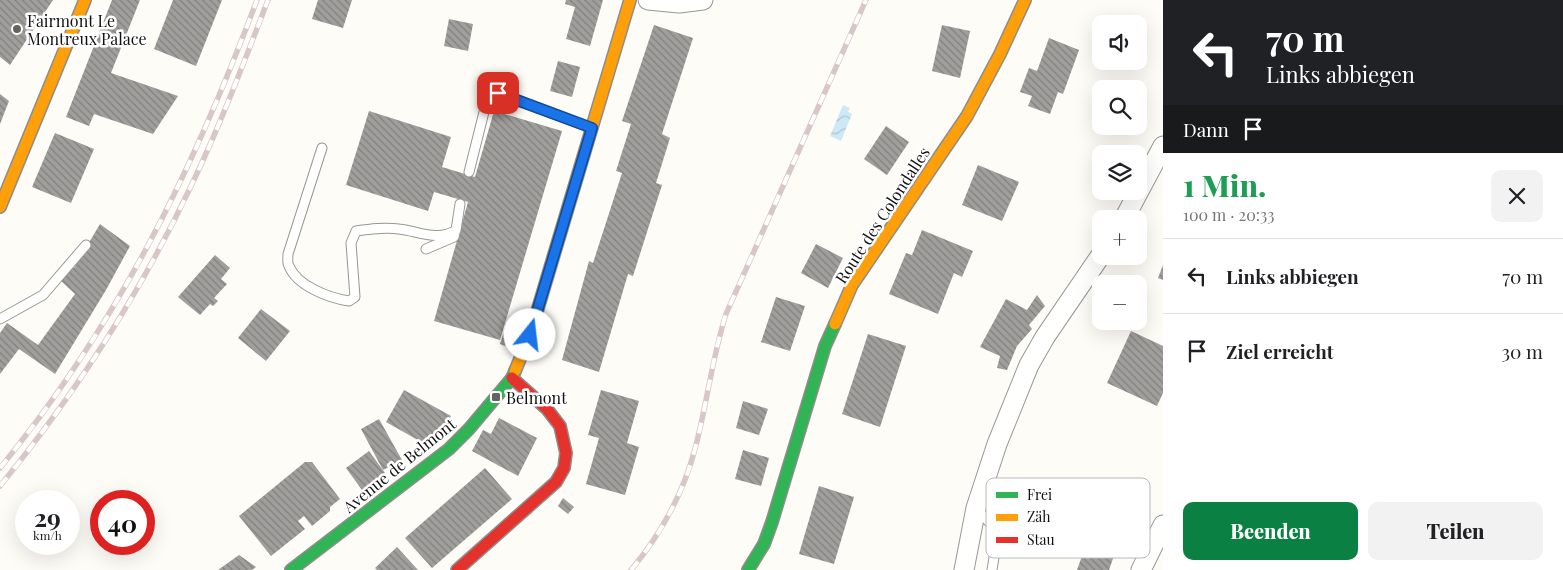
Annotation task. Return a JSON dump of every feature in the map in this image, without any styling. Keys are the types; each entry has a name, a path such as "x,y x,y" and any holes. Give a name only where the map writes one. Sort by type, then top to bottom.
{"street":[{"path":"0,207 85,0"},
{"name":"Avenue de Belmont","path":"291,570 449,449 469,429 512,378 530,335 630,0"},
{"path":"648,0 679,3 703,0"},
{"name":"Route des Colondalles","path":"748,570 764,544 825,346 852,285 967,116 1000,54 1025,0"},
{"path":"1129,210 1163,146"},
{"path":"964,570 976,508 997,444 1029,365 1045,337 1094,265"},
{"path":"457,570 556,482 564,468 566,453 560,426 541,403 512,378"},
{"path":"1150,552 1163,525"},
{"path":"1141,570 1147,558"}],"lane":[{"path":"469,172 488,96 498,93 592,128"},
{"path":"322,148 288,254 288,265 295,276 322,294 349,301 355,297 351,243 356,231 379,228 399,229 438,236 456,230"},
{"path":"426,249 454,237 460,204"},
{"path":"0,319 43,295 86,245"},
{"path":"976,508 986,519"}],"water":[{"path":"843,105 850,108 848,112 852,114 841,141 830,136"}],"building":[{"name":"Fairmont Le Montreux Palace","path":"0,0 53,0 10,65 0,57"},
{"path":"112,0 140,0 111,73 178,96 153,134 94,114 89,126 66,117"},
{"path":"173,0 222,0 196,66 154,49"},
{"path":"318,0 352,0 343,28 312,19"},
{"path":"566,0 603,0 590,46 566,39 575,7 565,4"},
{"path":"449,19 473,24 468,51 444,46"},
{"path":"654,25 693,38 662,134 670,138 656,183 662,185 633,276 628,274 599,372 562,360 589,261 593,263 622,173 616,171 631,124 622,121"},
{"path":"942,25 970,31 960,78 932,71"},
{"path":"1049,38 1079,50 1063,94 1058,92 1050,114 1028,106 1032,96 1020,92 1029,68 1037,71"},
{"path":"558,61 580,67 572,97 550,91"},
{"path":"0,94 9,101 0,124"},
{"path":"369,111 451,137 442,167 475,177 494,111 562,131 500,340 434,321 468,202 434,192 428,211 346,185"},
{"path":"886,126 909,142 887,175 864,159"},
{"path":"55,133 94,149 71,203 32,187"},
{"path":"978,165 1019,182 1002,221 962,205"},
{"path":"100,224 130,246 106,290 55,374 19,349 0,374 0,333 7,323 38,345 75,294 61,281 70,268 74,268"},
{"path":"922,230 973,251 962,277 954,273 938,314 889,294 906,253 912,255"},
{"path":"816,244 843,258 828,288 801,273"},
{"path":"215,255 230,268 221,279 227,284 214,298 218,301 213,306 210,304 200,315 178,297"},
{"path":"1163,265 1163,280 1158,278"},
{"path":"1037,295 1045,306 1029,325 1032,329 1017,346 1007,370 997,368 1000,356 980,347 1006,299 1027,310"},
{"path":"776,297 805,306 790,351 761,342"},
{"path":"261,309 290,331 266,361 238,338"},
{"path":"1131,331 1163,346 1163,393 1157,406 1107,383"},
{"path":"504,332 509,333 505,346 500,344"},
{"path":"868,334 906,346 880,427 842,414"},
{"path":"404,390 451,416 432,448 386,422"},
{"path":"601,390 639,401 627,443 639,447 625,495 586,484 599,438 588,435"},
{"path":"743,401 768,409 759,435 736,428"},
{"path":"499,418 537,438 518,476 472,451 483,430 491,434"},
{"path":"379,419 402,460 383,470 361,429"},
{"path":"743,450 769,458 761,486 735,479"},
{"path":"369,451 385,473 362,490 346,468"},
{"path":"305,462 312,462 340,499 330,507 330,511 312,526 304,516 298,521 305,529 271,556 239,516"},
{"path":"485,468 512,499 432,568 405,538"},
{"path":"819,486 854,497 834,564 799,554"},
{"path":"563,498 574,507 568,514 558,506"},
{"path":"397,547 418,570 377,570 375,568"},
{"path":"239,555 256,567 252,570 218,570"},
{"path":"1081,558 1113,558 1109,570 1077,570"}],"railway":[{"path":"0,468 42,414 80,359 116,303 148,245 206,126 257,0"},
{"path":"0,486 55,415 80,379 105,342 150,265 191,186 212,140 268,0"},
{"path":"631,570 661,528 684,482 695,449 726,314 866,0"}],"traffic: fast":[{"path":"748,570 764,544 772,522 825,346 835,324"},
{"path":"291,570 449,449 469,429 512,378 515,371"}],"traffic: slow":[{"path":"0,207 85,0"},
{"path":"515,371 530,335 630,0"},
{"path":"835,324 852,285 967,116 1000,54 1025,0"}],"traffic: jam":[{"path":"457,570 556,482 564,468 566,453 560,426 547,409 512,378"}],"place":[{"name":"Fairmont Le Montreux Palace","path":"17,29"},
{"name":"Belmont","path":"496,397"}],"route":[{"path":"498,93 592,128 530,335"}]}
